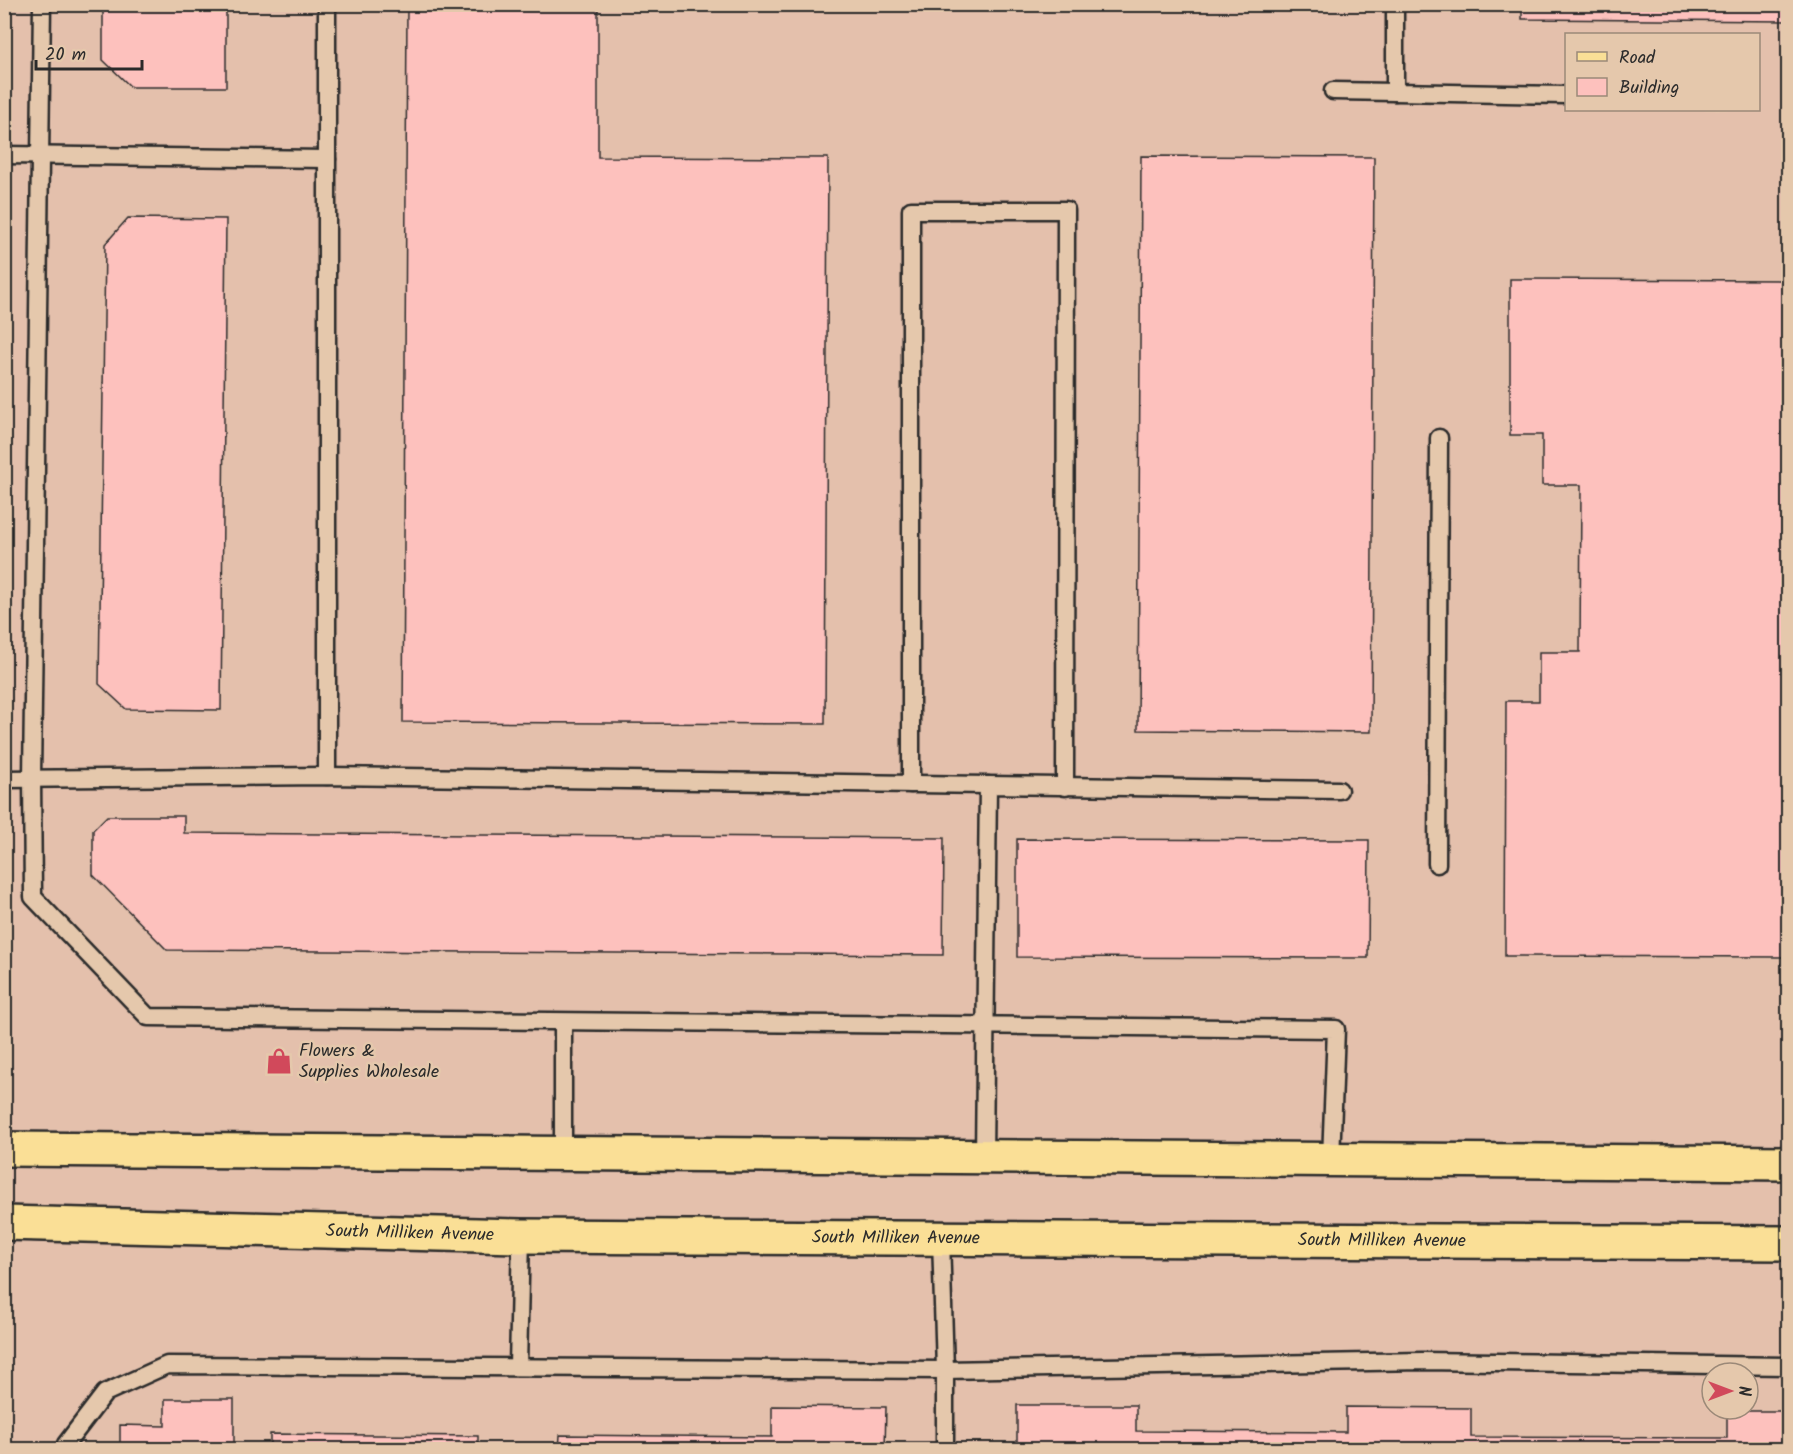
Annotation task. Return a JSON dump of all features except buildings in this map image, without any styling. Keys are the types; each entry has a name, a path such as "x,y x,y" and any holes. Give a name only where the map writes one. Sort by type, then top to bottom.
{"main road":[{"path":"4,1149 1788,1163"},
{"name":"South Milliken Avenue","path":"4,1224 521,1236 1788,1243"}],"lane":[{"path":"42,4 32,778 33,897 148,1017 1336,1029 1331,1160"},
{"path":"327,4 327,776"},
{"path":"1395,4 1395,92"},
{"path":"1333,91 1565,95"},
{"path":"4,155 327,159"},
{"path":"911,784 911,210 1066,210 1065,787"},
{"path":"1437,864 1439,438"},
{"path":"4,779 327,776 1339,790"},
{"path":"984,1157 988,785"},
{"path":"563,1022 563,1154"},
{"path":"518,1366 521,1236"},
{"path":"941,1238 945,1449"},
{"path":"64,1449 66,1443 105,1393 167,1365 945,1370 1422,1361 1788,1366"}],"shaded area":[{"path":"5,5 1788,5 1788,1449 5,1449"}],"place":[{"name":"Flowers & Supplies Wholesale","path":"279,1061"}]}
